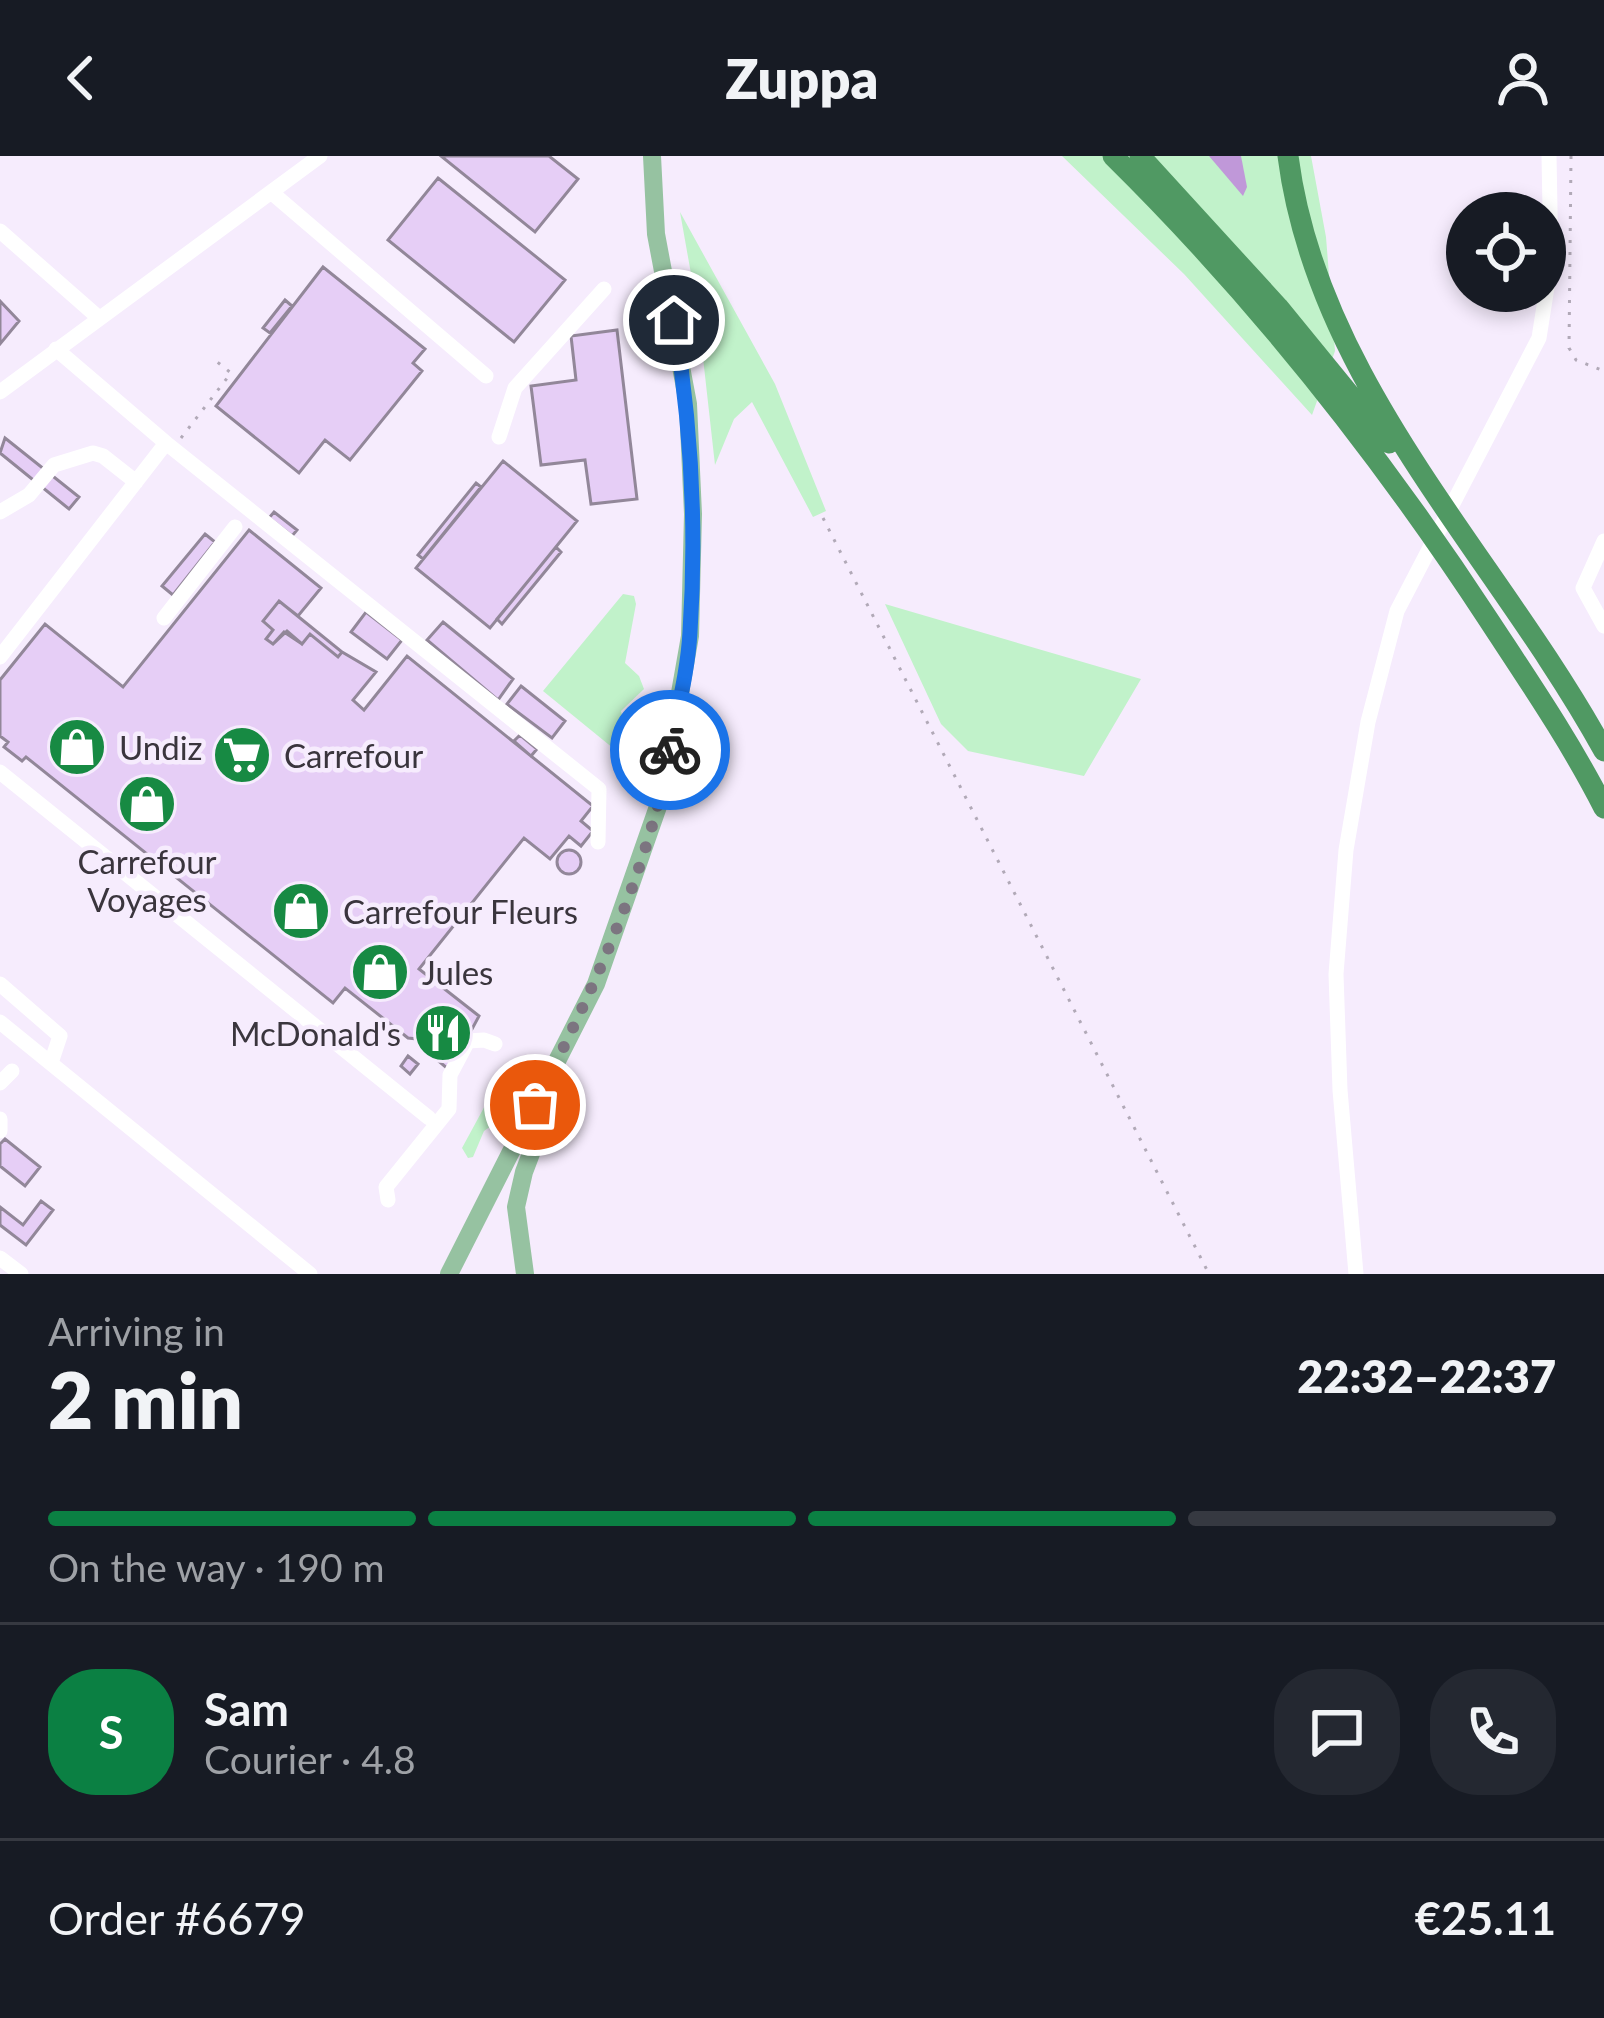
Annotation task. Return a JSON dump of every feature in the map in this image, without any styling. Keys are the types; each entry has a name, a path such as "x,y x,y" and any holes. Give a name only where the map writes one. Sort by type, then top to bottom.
{"highway":[{"path":"1114,156 1268,323 1419,513 1576,754 1604,808"},
{"path":"1140,156 1279,307 1355,399 1527,626"},
{"path":"1288,156 1312,265 1365,382 1604,751"}],"main road":[{"path":"526,1274 516,1207 524,1172 662,795 690,636 693,514 688,404 656,234 652,156"},
{"path":"448,1274 596,984"}],"street":[{"path":"0,392 320,156"},
{"path":"1356,1274 1336,1034 1346,850 1375,688 1396,611 1540,338 1551,262 1550,156"},
{"path":"271,192 486,376"},
{"path":"0,231 99,318"},
{"path":"499,436 515,388 604,289"},
{"path":"56,349 169,446 599,789 598,842"},
{"path":"0,658 169,446"},
{"path":"0,512 29,495 54,465 93,453 104,456 136,482"},
{"path":"164,619 235,527"},
{"path":"1582,588 1604,541"},
{"path":"1582,588 1604,602"},
{"path":"1582,588 1604,626"},
{"path":"0,772 429,1118"},
{"path":"0,984 60,1036 51,1063"},
{"path":"0,1022 306,1273"},
{"path":"388,1200 386,1187 449,1109 450,1075 468,1041 495,1044"},
{"path":"0,1119 0,1131"},
{"path":"0,1258 21,1274"}],"path":[{"path":"1571,156 1569,348 1576,360 1604,371"},
{"path":"169,446 231,373 216,361"},
{"path":"823,518 1209,1274"}],"green space":[{"path":"1062,156 1311,156 1326,237 1335,351 1312,415 1184,274"},
{"path":"680,212 775,384 826,511 813,517 752,402 734,419 715,465 698,313"},
{"path":"623,594 634,596 636,604 625,663 639,676 644,689 621,711 625,728 619,753 543,691"},
{"path":"885,604 1141,679 1084,776 968,751 941,724"},
{"path":"511,1075 518,1081 500,1106 501,1119 484,1131 473,1157 468,1158 462,1148 500,1078"}],"shaded area":[{"path":"1209,156 1241,156 1247,187 1243,196"}],"building":[{"path":"441,156 549,156 578,179 535,232"},
{"path":"438,178 565,280 514,342 388,240"},
{"path":"323,267 425,349 413,363 422,371 350,460 325,440 299,473 216,406"},
{"path":"285,300 292,306 270,333 263,328"},
{"path":"0,301 19,321 0,344"},
{"path":"617,330 637,499 591,504 585,460 541,465 531,386 576,380 571,336"},
{"path":"5,438 79,497 69,509 0,453"},
{"path":"503,461 577,521 490,628 416,568"},
{"path":"476,483 481,487 423,559 418,555"},
{"path":"274,512 297,530 292,536 269,518"},
{"path":"249,530 321,588 298,616 279,601 263,621 273,630 266,639 273,644 284,632 302,644 310,634 338,657 342,652 376,672 353,700 364,710 407,656 593,806 581,821 593,831 581,846 569,836 550,859 524,838 419,969 479,1016 471,1031 465,1029 448,1069 417,1039 408,1038 345,988 333,1003 26,757 22,761 4,747 8,742 0,736 0,680 45,624 123,687"},
{"path":"205,534 215,542 173,595 162,586"},
{"path":"556,547 561,552 502,624 497,619"},
{"path":"279,601 342,652 338,657 310,634 302,644 287,631 273,644 266,639 273,630 263,621"},
{"path":"366,612 402,640 387,659 351,632"},
{"path":"443,622 513,679 498,700 427,640"},
{"path":"521,686 565,721 552,738 507,704"},
{"path":"520,735 537,749 531,756 514,741"},
{"path":"569,850 578,853 578,871 569,874 560,871 557,862 560,853"},
{"path":"408,1056 418,1064 410,1074 401,1066"},
{"path":"5,1139 40,1167 25,1186 0,1166 0,1144"},
{"path":"41,1201 53,1210 26,1245 0,1225 0,1207 23,1225"}],"way so far":[{"path":"535,1105 596,984 662,795 670,750"}],"place":[{"name":"Undiz","path":"77,747"},
{"name":"Carrefour","path":"242,755"},
{"name":"Carrefour Voyages","path":"147,804"},
{"name":"Carrefour Fleurs","path":"301,911"},
{"name":"Jules","path":"380,972"},
{"name":"McDonald's","path":"443,1033"}],"route":[{"path":"670,750 690,636 693,514 688,404 674,320"}]}
